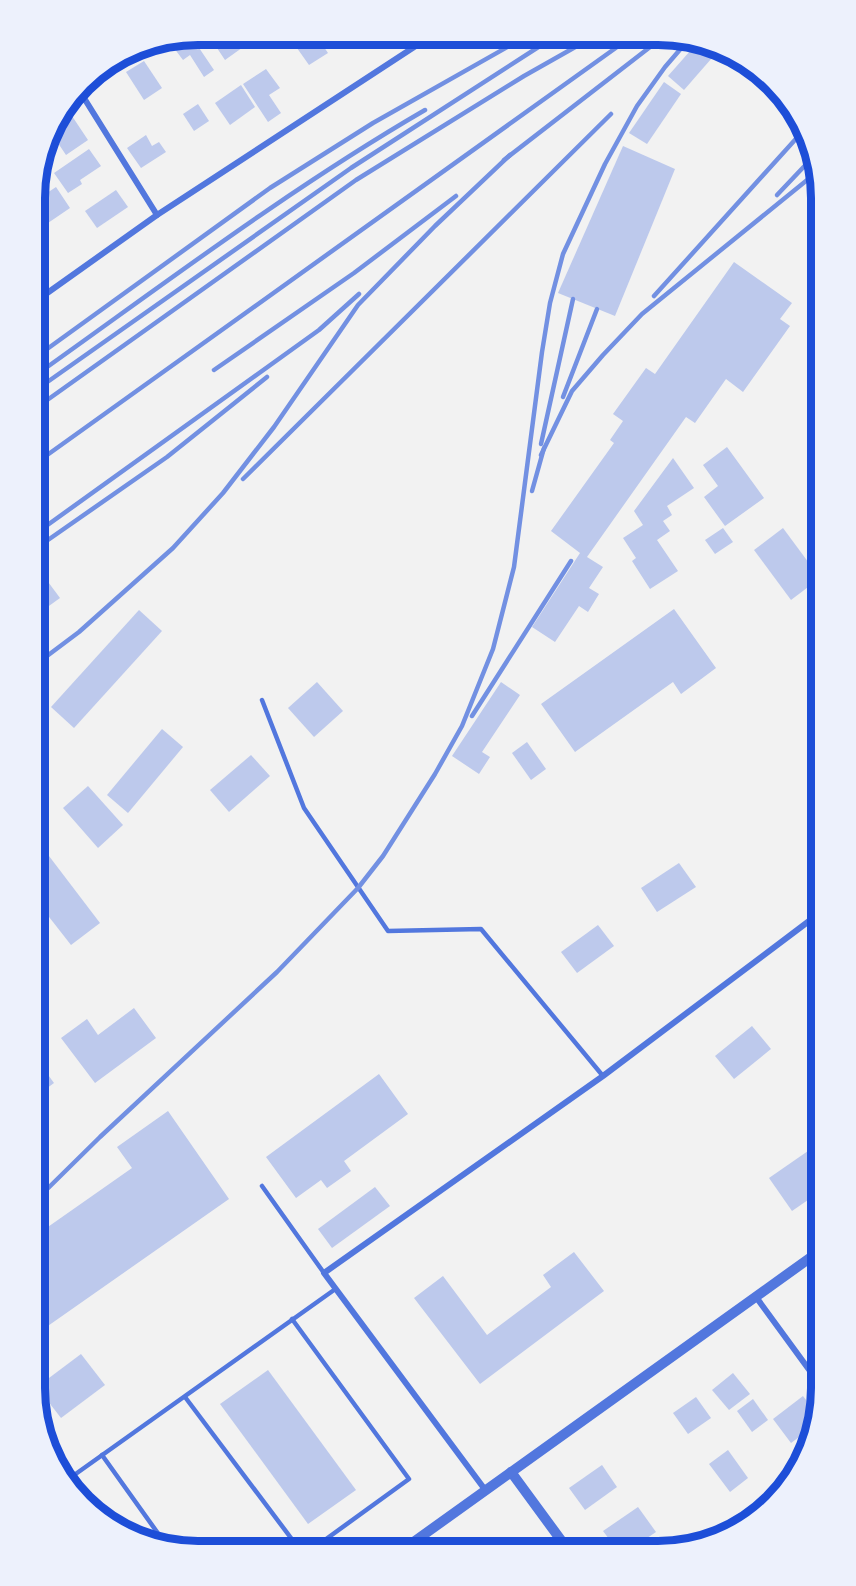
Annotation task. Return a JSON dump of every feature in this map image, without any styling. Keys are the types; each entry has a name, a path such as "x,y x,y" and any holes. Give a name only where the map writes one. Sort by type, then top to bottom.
{"street":[{"path":"45,295 156,215 417,45"},
{"path":"83,97 156,215"},
{"path":"486,1491 334,1290 324,1273 603,1076 811,920"},
{"path":"415,1541 811,1257"},
{"path":"756,1297 811,1372"},
{"path":"511,1472 562,1541"}],"lane":[{"path":"262,700 304,808 387,931 481,929 603,1076"},
{"path":"262,1186 324,1273"},
{"path":"73,1476 334,1290"},
{"path":"292,1319 409,1479 323,1541"},
{"path":"185,1397 293,1541"},
{"path":"102,1455 160,1536"}],"building":[{"path":"197,45 214,70 204,77 190,55 183,60 174,48"},
{"path":"215,45 246,45 225,60"},
{"path":"295,45 323,45 328,53 309,65"},
{"path":"692,49 714,56 684,90 668,76"},
{"path":"144,61 162,88 144,100 126,72"},
{"path":"266,69 280,88 269,95 281,113 268,122 243,84"},
{"path":"664,82 681,94 647,144 629,133"},
{"path":"241,85 255,107 230,125 215,103"},
{"path":"198,104 209,121 194,131 183,114"},
{"path":"71,114 88,140 66,155 57,141"},
{"path":"146,135 152,146 159,142 166,152 141,168 127,148"},
{"path":"623,146 675,169 615,316 558,293"},
{"path":"89,149 101,166 80,180 82,184 68,193 54,173"},
{"path":"56,187 70,208 48,223 45,218 45,194"},
{"path":"116,190 128,207 97,228 85,211"},
{"path":"734,262 792,303 780,319 790,326 743,392 726,379 695,423 686,417 587,557 603,567 589,588 599,594 588,612 579,606 555,642 532,627 580,553 551,531 614,443 610,440 623,421 613,414 646,368 655,374"},
{"path":"727,447 764,498 725,526 704,497 718,486 703,465"},
{"path":"673,458 694,488 667,506 672,515 663,521 670,531 657,540 678,571 650,589 632,561 636,558 623,538 643,525 634,511"},
{"path":"723,528 733,542 715,554 705,540"},
{"path":"783,528 811,566 811,585 791,600 754,550"},
{"path":"45,578 60,598 45,609"},
{"path":"674,609 716,668 681,694 673,682 575,752 541,704"},
{"path":"139,610 162,631 74,728 51,707"},
{"path":"317,682 343,711 314,737 288,708"},
{"path":"501,682 520,695 482,752 490,757 479,774 452,756"},
{"path":"162,729 183,747 128,813 107,795"},
{"path":"527,742 546,769 531,780 512,753"},
{"path":"251,755 270,776 229,812 210,790"},
{"path":"88,786 123,825 98,848 63,808"},
{"path":"49,856 100,923 71,945 45,912 45,859"},
{"path":"679,863 696,887 657,912 641,888"},
{"path":"598,925 614,946 577,973 561,952"},
{"path":"134,1008 156,1038 95,1083 61,1038 87,1019 98,1035"},
{"path":"752,1026 771,1049 734,1079 715,1056"},
{"path":"45,1071 54,1083 45,1090"},
{"path":"379,1074 408,1114 344,1161 351,1171 327,1188 321,1180 296,1198 266,1157"},
{"path":"168,1111 229,1199 45,1328 45,1229 132,1168 117,1147"},
{"path":"811,1149 811,1198 792,1211 769,1178"},
{"path":"375,1187 390,1206 332,1248 318,1229"},
{"path":"574,1252 604,1291 480,1384 414,1298 443,1276 487,1335 551,1287 543,1275"},
{"path":"81,1354 105,1385 61,1418 45,1398 45,1381"},
{"path":"268,1370 356,1490 308,1524 220,1404"},
{"path":"733,1373 750,1394 729,1410 712,1390"},
{"path":"803,1396 810,1405 804,1433 791,1443 773,1419"},
{"path":"696,1397 711,1418 688,1434 673,1413"},
{"path":"753,1399 768,1420 752,1432 737,1411"},
{"path":"728,1450 748,1478 730,1492 709,1464"},
{"path":"602,1465 617,1487 585,1510 569,1488"},
{"path":"638,1507 656,1532 643,1541 610,1541 603,1531"}],"railway":[{"path":"45,350 270,188 373,123 511,45"},
{"path":"45,384 351,168 542,45"},
{"path":"45,402 356,180 524,76 579,45"},
{"path":"45,457 620,45"},
{"path":"504,160 653,45"},
{"path":"45,1191 277,972 358,888 383,856 435,774 462,726 493,649 514,567 542,352 550,303 563,254 605,164 637,106 682,47"},
{"path":"45,369 276,205 374,140 425,110"},
{"path":"243,479 611,114"},
{"path":"654,296 798,137"},
{"path":"45,658 79,632 173,548 223,493 274,427 358,305 435,226 510,155"},
{"path":"777,195 807,163"},
{"path":"541,455 572,391 642,314 810,178"},
{"path":"214,370 354,273 456,196"},
{"path":"45,527 319,330 359,294"},
{"path":"541,444 573,299"},
{"path":"563,397 597,309"},
{"path":"45,542 167,457 267,377"},
{"path":"532,491 544,448"},
{"path":"472,716 571,561"}]}
